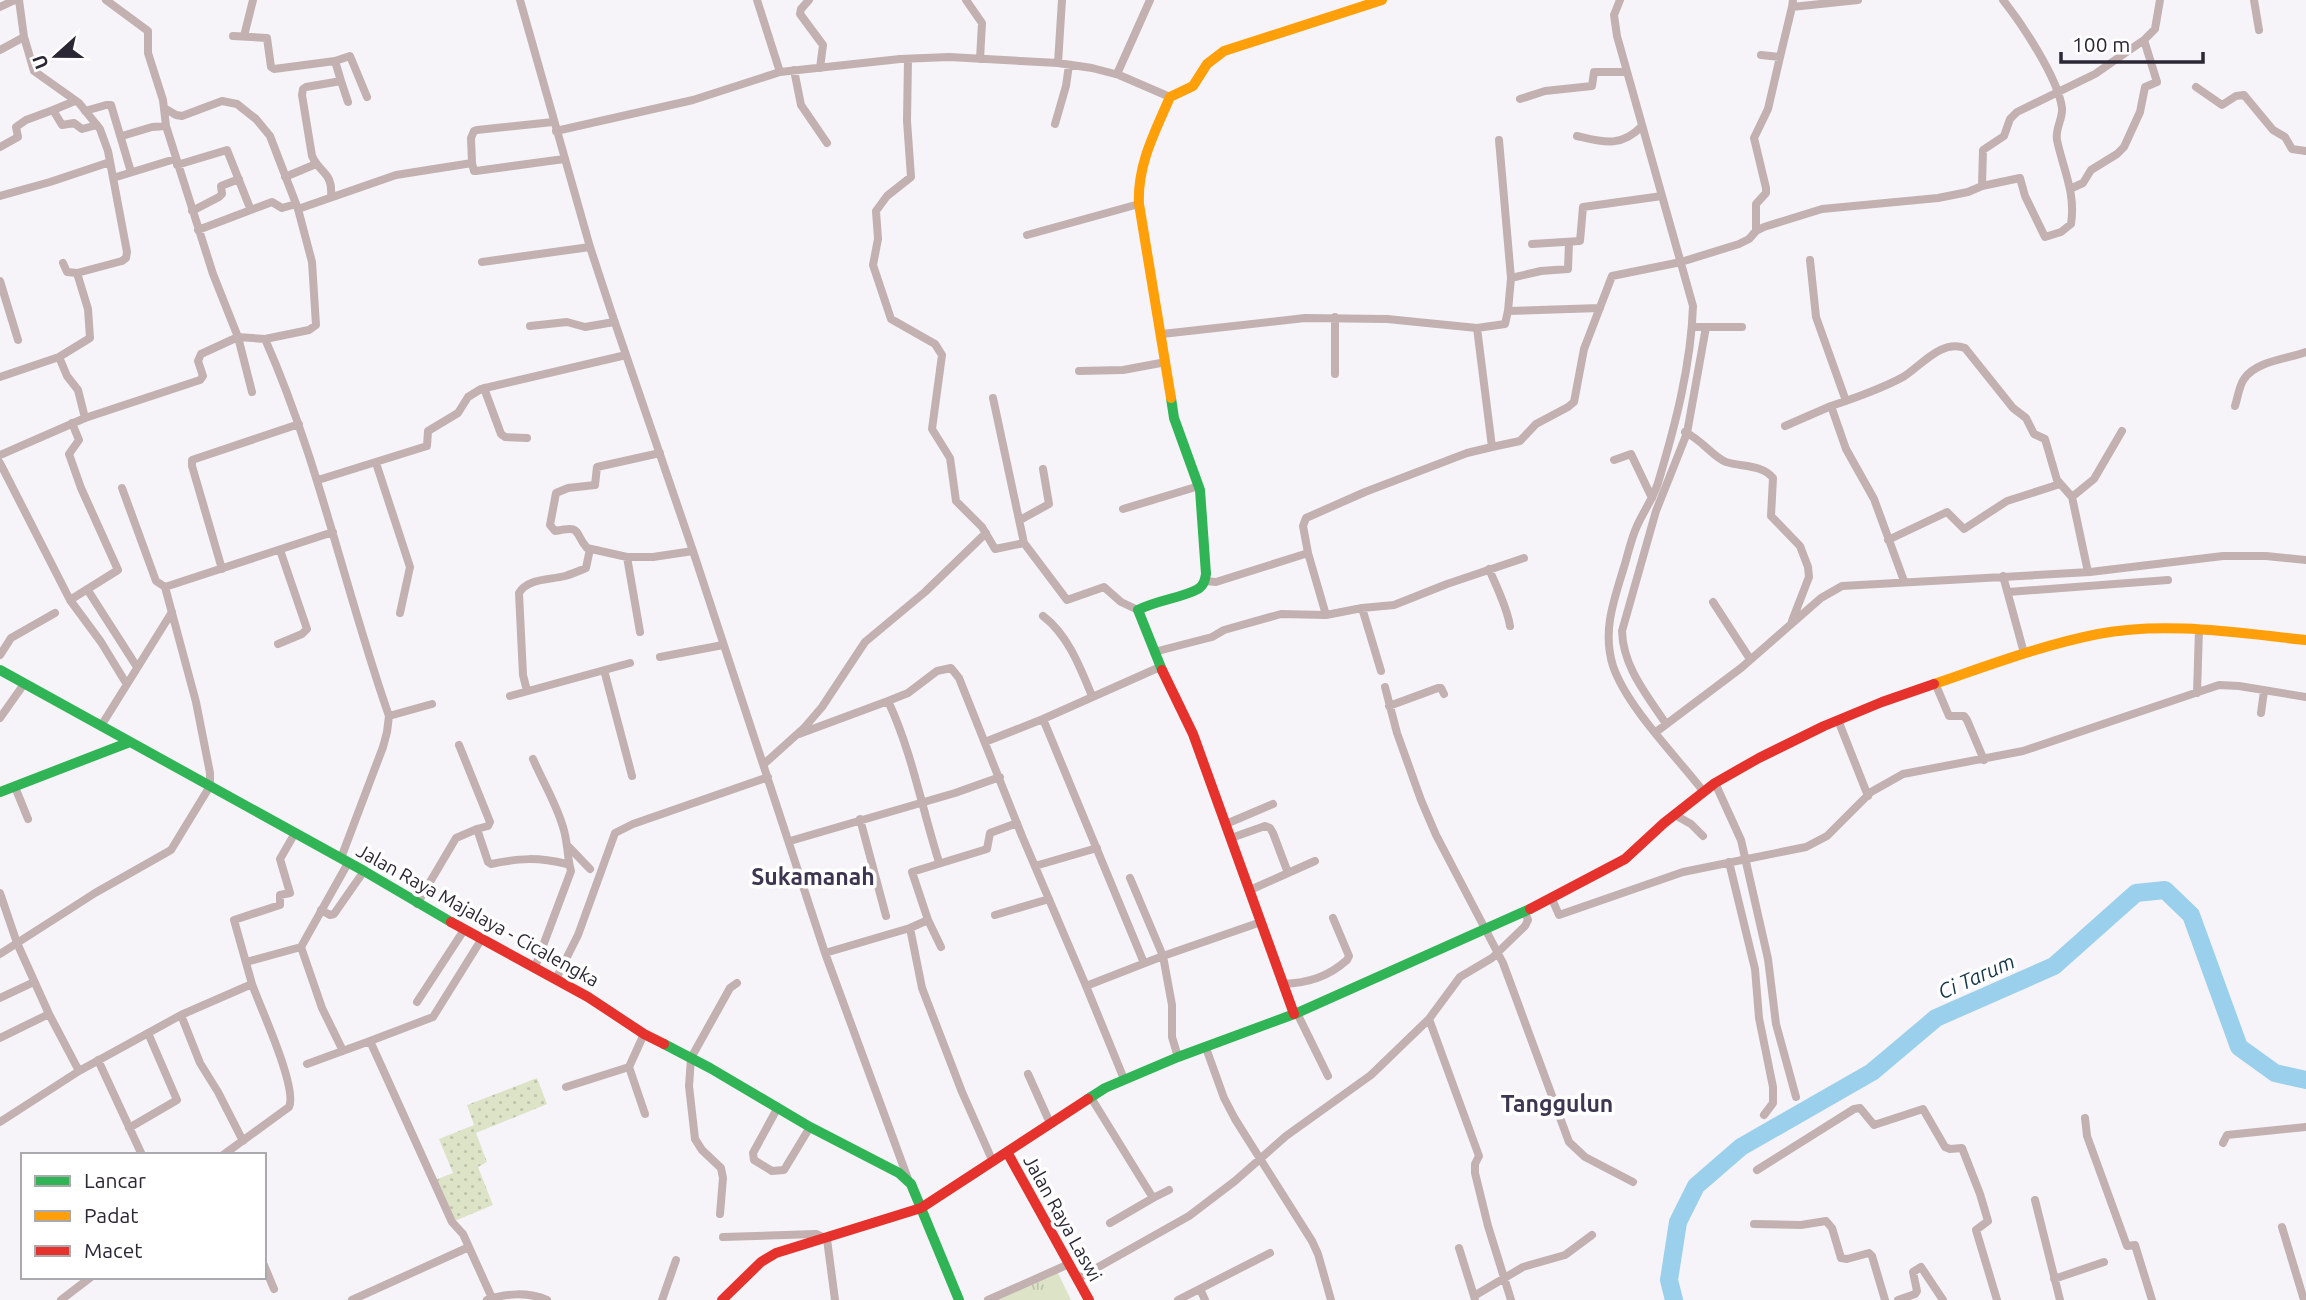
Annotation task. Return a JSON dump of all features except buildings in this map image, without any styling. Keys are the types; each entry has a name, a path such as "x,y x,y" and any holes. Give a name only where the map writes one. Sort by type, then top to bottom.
{"main road":[{"path":"1296,1014 1285,991 1193,734 1160,667 1138,610 1151,603 1200,588 1205,582 1203,507 1199,486 1174,418 1138,184 1142,163 1170,97 1194,86 1207,64 1224,51 1380,0"},
{"path":"722,1300 761,1262 776,1253 827,1239 920,1206 1007,1152 1046,1115 1177,1055 1206,1048 1296,1014 1552,899 1625,859 1708,787 1759,758 1838,720 1935,682 2024,653 2099,634 2124,637 2161,629 2199,629 2306,640"},
{"name":"Jalan Raya Majalaya - Cicalengka","path":"0,670 364,871 481,940 535,967 645,1034 910,1182"},
{"path":"0,792 130,742"},
{"name":"Jalan Raya Laswi","path":"1007,1152 1089,1300"},
{"path":"910,1182 959,1300"}],"street":[{"path":"0,7 19,0 24,37 36,74 75,100 97,125 110,162 126,257 122,261 77,273 67,272 63,263"},
{"path":"106,0 148,30 148,53 176,162 238,337 252,392"},
{"path":"244,36 253,0"},
{"path":"520,0 590,247 614,321 790,841 825,953 910,1182"},
{"path":"757,0 780,72"},
{"path":"809,0 800,14 823,45 820,68"},
{"path":"966,0 982,23 980,60"},
{"path":"1058,63 1062,0"},
{"path":"1118,74 1150,0"},
{"path":"1620,0 1614,21 1699,327 1680,431 1657,507 1643,531 1609,614 1608,635 1635,704 1708,787 1735,824 1768,959 1771,1005 1797,1097"},
{"path":"1756,231 1756,204 1766,193 1766,188 1754,138 1768,109 1793,4 1858,0"},
{"path":"1326,615 1308,553 1303,526 1306,518 1467,453 1518,443 1536,424 1572,404 1576,397 1584,349 1612,276 1681,262 1745,242 1756,231 1822,209 1938,198 2020,177 2025,196 2044,236 2047,238 2061,232 2071,224 2072,188 2056,135 2062,115 2058,92 2025,29 2003,0"},
{"path":"1982,186 1985,147 2004,136 2010,119 2017,112 2095,74 2144,40 2157,24 2160,0"},
{"path":"2254,0 2259,30"},
{"path":"233,36 267,38 273,69 335,61 350,56 367,97"},
{"path":"0,50 24,37"},
{"path":"2072,188 2082,184 2091,170 2122,150 2140,112 2145,87 2157,82 2144,40"},
{"path":"1761,55 1780,57"},
{"path":"565,159 474,171 471,138 474,131 555,126 693,100 780,72 908,59 949,57 1058,63 1118,74 1170,97"},
{"path":"908,59 907,121 911,177 889,193 880,205 876,219 878,239 873,265 887,313 895,322 935,344 941,352 942,363 932,429 950,458 956,501 986,533 997,550 1024,543"},
{"path":"335,61 348,102"},
{"path":"1055,124 1069,65"},
{"path":"794,71 801,105 827,143"},
{"path":"1520,99 1545,91 1592,86 1594,72 1628,72"},
{"path":"331,197 329,176 316,164 307,131 303,91 306,87 341,81"},
{"path":"2196,87 2222,105 2236,96 2244,95 2292,149 2306,151"},
{"path":"0,147 18,137 16,127 26,120 75,100"},
{"path":"0,455 85,418 200,380 203,376 198,360 201,354 238,337 265,340 309,330 316,325 312,261 297,207 267,130 237,104 222,100 182,116 164,108"},
{"path":"85,111 111,105 131,172"},
{"path":"53,110 62,125 74,123 82,129 97,125"},
{"path":"121,136 166,126"},
{"path":"1577,136 1598,142 1625,141 1642,126"},
{"path":"1162,334 1263,321 1335,317 1477,328 1505,324 1511,278 1499,140"},
{"path":"113,178 225,149 250,208"},
{"path":"0,195 110,162"},
{"path":"198,230 250,208 272,202 282,208 297,207 396,175 472,163"},
{"path":"285,177 316,164"},
{"path":"192,211 219,197 221,186 239,180"},
{"path":"1531,244 1581,239 1583,207 1662,196"},
{"path":"1027,235 1139,204"},
{"path":"1511,278 1541,271 1567,269 1569,242"},
{"path":"482,262 590,247"},
{"path":"1810,260 1815,317 1846,401"},
{"path":"0,377 59,356 90,338 88,309 77,273"},
{"path":"0,281 3,303 18,340"},
{"path":"1508,311 1600,309"},
{"path":"1335,317 1335,374"},
{"path":"530,326 567,321 585,327 614,321"},
{"path":"1699,327 1742,327"},
{"path":"1661,732 1637,681 1621,665 1623,623 1651,498 1680,431 1699,327"},
{"path":"1477,328 1492,447"},
{"path":"246,962 301,947 344,860 383,747 389,716 318,480 265,340"},
{"path":"1785,426 1903,377 1933,354 1956,345 1962,346 2013,408 2026,418 2034,434 2045,439 2060,484 2072,497 2091,586"},
{"path":"2235,406 2243,380 2257,366 2306,352"},
{"path":"318,480 428,446 428,431 458,413 468,397 484,388 626,355"},
{"path":"59,356 67,376 78,390 85,418"},
{"path":"1079,371 1123,370 1166,362"},
{"path":"484,388 501,434 505,437 527,438"},
{"path":"993,398 1024,543 1067,600 1104,587 1121,602 1138,610"},
{"path":"1831,406 1846,449 1874,499 1905,581"},
{"path":"70,600 118,570 81,488 69,454 79,440 72,424"},
{"path":"222,569 192,460 299,424"},
{"path":"1680,431 1698,438 1721,460 1763,469 1773,478 1771,516 1800,546 1809,571 1791,624"},
{"path":"2072,497 2094,478 2122,431"},
{"path":"660,453 598,466 595,469 595,485 568,488 556,494 551,528 555,531 572,529 577,531 585,547 627,557 653,558 693,551"},
{"path":"1614,460 1631,454 1651,498"},
{"path":"0,463 70,600 101,642 126,683"},
{"path":"376,463 410,567 400,613"},
{"path":"1020,520 1049,504 1043,469"},
{"path":"1888,540 1947,512 1964,529 2007,501 2060,484"},
{"path":"1123,509 1199,486"},
{"path":"0,953 95,893 171,850 210,786 210,772 198,713 172,612 164,587 156,581 122,488"},
{"path":"164,587 333,532"},
{"path":"764,764 797,735 822,707 865,642 925,592 986,533"},
{"path":"527,691 519,593 525,585 586,568 590,549"},
{"path":"278,644 302,634 307,629 280,550"},
{"path":"1205,582 1216,582 1308,553"},
{"path":"1661,732 1837,587 1905,581 2090,573 2223,556 2306,560"},
{"path":"627,557 640,632"},
{"path":"1154,652 1212,637 1224,630 1281,614 1326,615 1394,605 1524,558"},
{"path":"2144,566 2145,580"},
{"path":"1489,569 1503,605 1508,609 1510,626"},
{"path":"2004,578 2024,653"},
{"path":"2008,591 2168,580"},
{"path":"87,589 137,667"},
{"path":"1713,601 1750,659"},
{"path":"1362,608 1381,671"},
{"path":"101,726 172,612"},
{"path":"0,655 11,638 55,613"},
{"path":"1043,616 1052,623 1071,648 1092,696"},
{"path":"2197,690 2199,629"},
{"path":"660,657 723,645"},
{"path":"510,696 630,663"},
{"path":"985,742 1160,667"},
{"path":"797,735 908,694 937,671 954,669 1124,1079"},
{"path":"604,670 632,776"},
{"path":"1935,682 1949,716 1966,717 1984,760"},
{"path":"0,718 24,684"},
{"path":"1552,899 1559,915 1683,872 1806,847 1827,836 1868,796 1885,782 1902,774 2023,751 2197,690 2220,685 2239,686 2306,697"},
{"path":"1385,688 1421,800 1498,953 1569,1142 1585,1157 1633,1182"},
{"path":"1390,706 1438,688 1441,688 1444,694"},
{"path":"2260,713 2264,691"},
{"path":"888,701 909,754 939,862"},
{"path":"389,716 432,704"},
{"path":"1043,719 1144,963"},
{"path":"1838,720 1868,796"},
{"path":"417,904 456,838 487,827 489,822 459,745"},
{"path":"533,760 559,813 572,849 587,867"},
{"path":"790,841 1000,777"},
{"path":"556,979 578,935 602,873 612,837 623,827 768,778"},
{"path":"15,787 28,819"},
{"path":"1226,824 1273,804"},
{"path":"1675,815 1691,824 1703,836"},
{"path":"860,819 886,916"},
{"path":"941,947 928,920 912,872 988,849 990,833 1017,823"},
{"path":"1231,838 1265,826 1270,828 1288,873"},
{"path":"477,829 489,864 541,858 587,867 602,873"},
{"path":"226,1153 289,1107 292,1096 289,1081 252,984 234,920 280,905 280,895 290,892 281,859 295,833"},
{"path":"1035,866 1097,848"},
{"path":"535,967 570,877 572,849"},
{"path":"1250,890 1315,861"},
{"path":"1730,862 1755,969 1758,1007 1773,1087 1773,1103 1764,1115"},
{"path":"321,910 330,915 334,914 364,871"},
{"path":"1130,878 1163,956 1172,1005 1172,1037 1177,1055"},
{"path":"0,893 3,915 79,1071"},
{"path":"995,915 1049,899"},
{"path":"1077,1279 1189,1216 1235,1181 1286,1136 1370,1075 1429,1019 1460,977 1498,953 1527,923 1525,912"},
{"path":"1285,991 1320,978 1348,960 1349,956 1333,918"},
{"path":"825,953 910,928 928,920"},
{"path":"1086,986 1261,922"},
{"path":"910,928 922,988 993,1162"},
{"path":"417,1002 464,930"},
{"path":"307,1064 433,1017 481,940"},
{"path":"301,947 322,1008 343,1051"},
{"path":"0,998 34,982"},
{"path":"0,1122 98,1060 181,1016 252,984"},
{"path":"720,1214 723,1178 721,1168 702,1150 695,1139 689,1086 694,1059 730,988 737,984"},
{"path":"1758,1007 1771,1005"},
{"path":"0,1038 49,1014"},
{"path":"1296,1014 1328,1076"},
{"path":"181,1016 200,1063 243,1141"},
{"path":"1429,1019 1478,1152 1475,1173 1511,1300"},
{"path":"130,1128 177,1100 148,1034"},
{"path":"645,1034 629,1067 645,1114"},
{"path":"370,1041 452,1222 463,1234 490,1299 529,1294 547,1300"},
{"path":"1206,1048 1224,1098 1259,1159 1309,1234 1318,1254 1331,1300"},
{"path":"98,1060 141,1153"},
{"path":"566,1087 629,1067"},
{"path":"1028,1074 1046,1115"},
{"path":"1090,1096 1153,1198"},
{"path":"778,1107 752,1155 754,1160 772,1171 781,1171 786,1168 810,1127"},
{"path":"1757,1170 1854,1109 1860,1108 1874,1125 1923,1109 1945,1147 1962,1148 1980,1194 1988,1221 1976,1230 1997,1300"},
{"path":"2085,1118 2087,1136 2127,1245 2135,1245 2152,1300"},
{"path":"2224,1143 2227,1135 2306,1127"},
{"path":"1110,1223 1169,1190"},
{"path":"2035,1200 2060,1300"},
{"path":"1754,1224 1826,1221 1832,1228 1842,1258 1868,1253 1872,1256 1885,1300"},
{"path":"2282,1227 2304,1300"},
{"path":"723,1237 803,1233 816,1234 827,1239 835,1300"},
{"path":"1460,1248 1474,1298 1535,1262 1559,1258 1592,1235"},
{"path":"352,1300 469,1247"},
{"path":"1178,1300 1270,1253"},
{"path":"662,1300 676,1260"},
{"path":"2054,1279 2104,1262"},
{"path":"988,1300 1069,1264"},
{"path":"1898,1300 1917,1291 1913,1272 1920,1267 1924,1269 1943,1300"},
{"path":"266,1270 274,1289"},
{"path":"61,1300 88,1279"},
{"path":"1200,1289 1205,1300"}],"green space":[{"path":"537,1078 547,1104 476,1133 487,1162 478,1167 493,1205 452,1222 435,1180 453,1173 439,1139 474,1125 467,1105"},
{"path":"1057,1271 1071,1300 992,1300"}],"waterway":[{"name":"Ci Tarum","path":"1674,1300 1669,1280 1678,1222 1696,1186 1741,1147 1872,1072 1936,1018 2054,966 2136,893 2165,890 2191,915 2239,1047 2275,1073 2306,1080"}],"traffic: fast":[{"path":"1162,670 1138,610 1198,589 1206,574 1200,490 1174,418 1171,398"},
{"path":"0,670 451,922"},
{"path":"0,792 130,742"},
{"path":"1088,1099 1105,1088 1178,1057 1297,1013 1530,909"},
{"path":"664,1044 810,1127 899,1173 911,1184 959,1300"}],"traffic: slow":[{"path":"1171,398 1139,204 1144,162 1170,97 1193,86 1207,64 1224,51 1382,0"},
{"path":"1934,684 2056,644 2124,630 2176,628 2306,640"}],"traffic: jam":[{"path":"1162,670 1193,734 1294,1014"},
{"path":"1530,909 1625,859 1664,823 1715,783 1759,758 1824,726 1934,684"},
{"path":"451,922 588,997 664,1044"},
{"path":"722,1300 761,1262 776,1253 921,1208 1088,1099"},
{"path":"1007,1152 1089,1300"}],"district":[{"name":"Sukamanah","path":"813,876"},
{"name":"Tanggulun","path":"1557,1103"}]}
